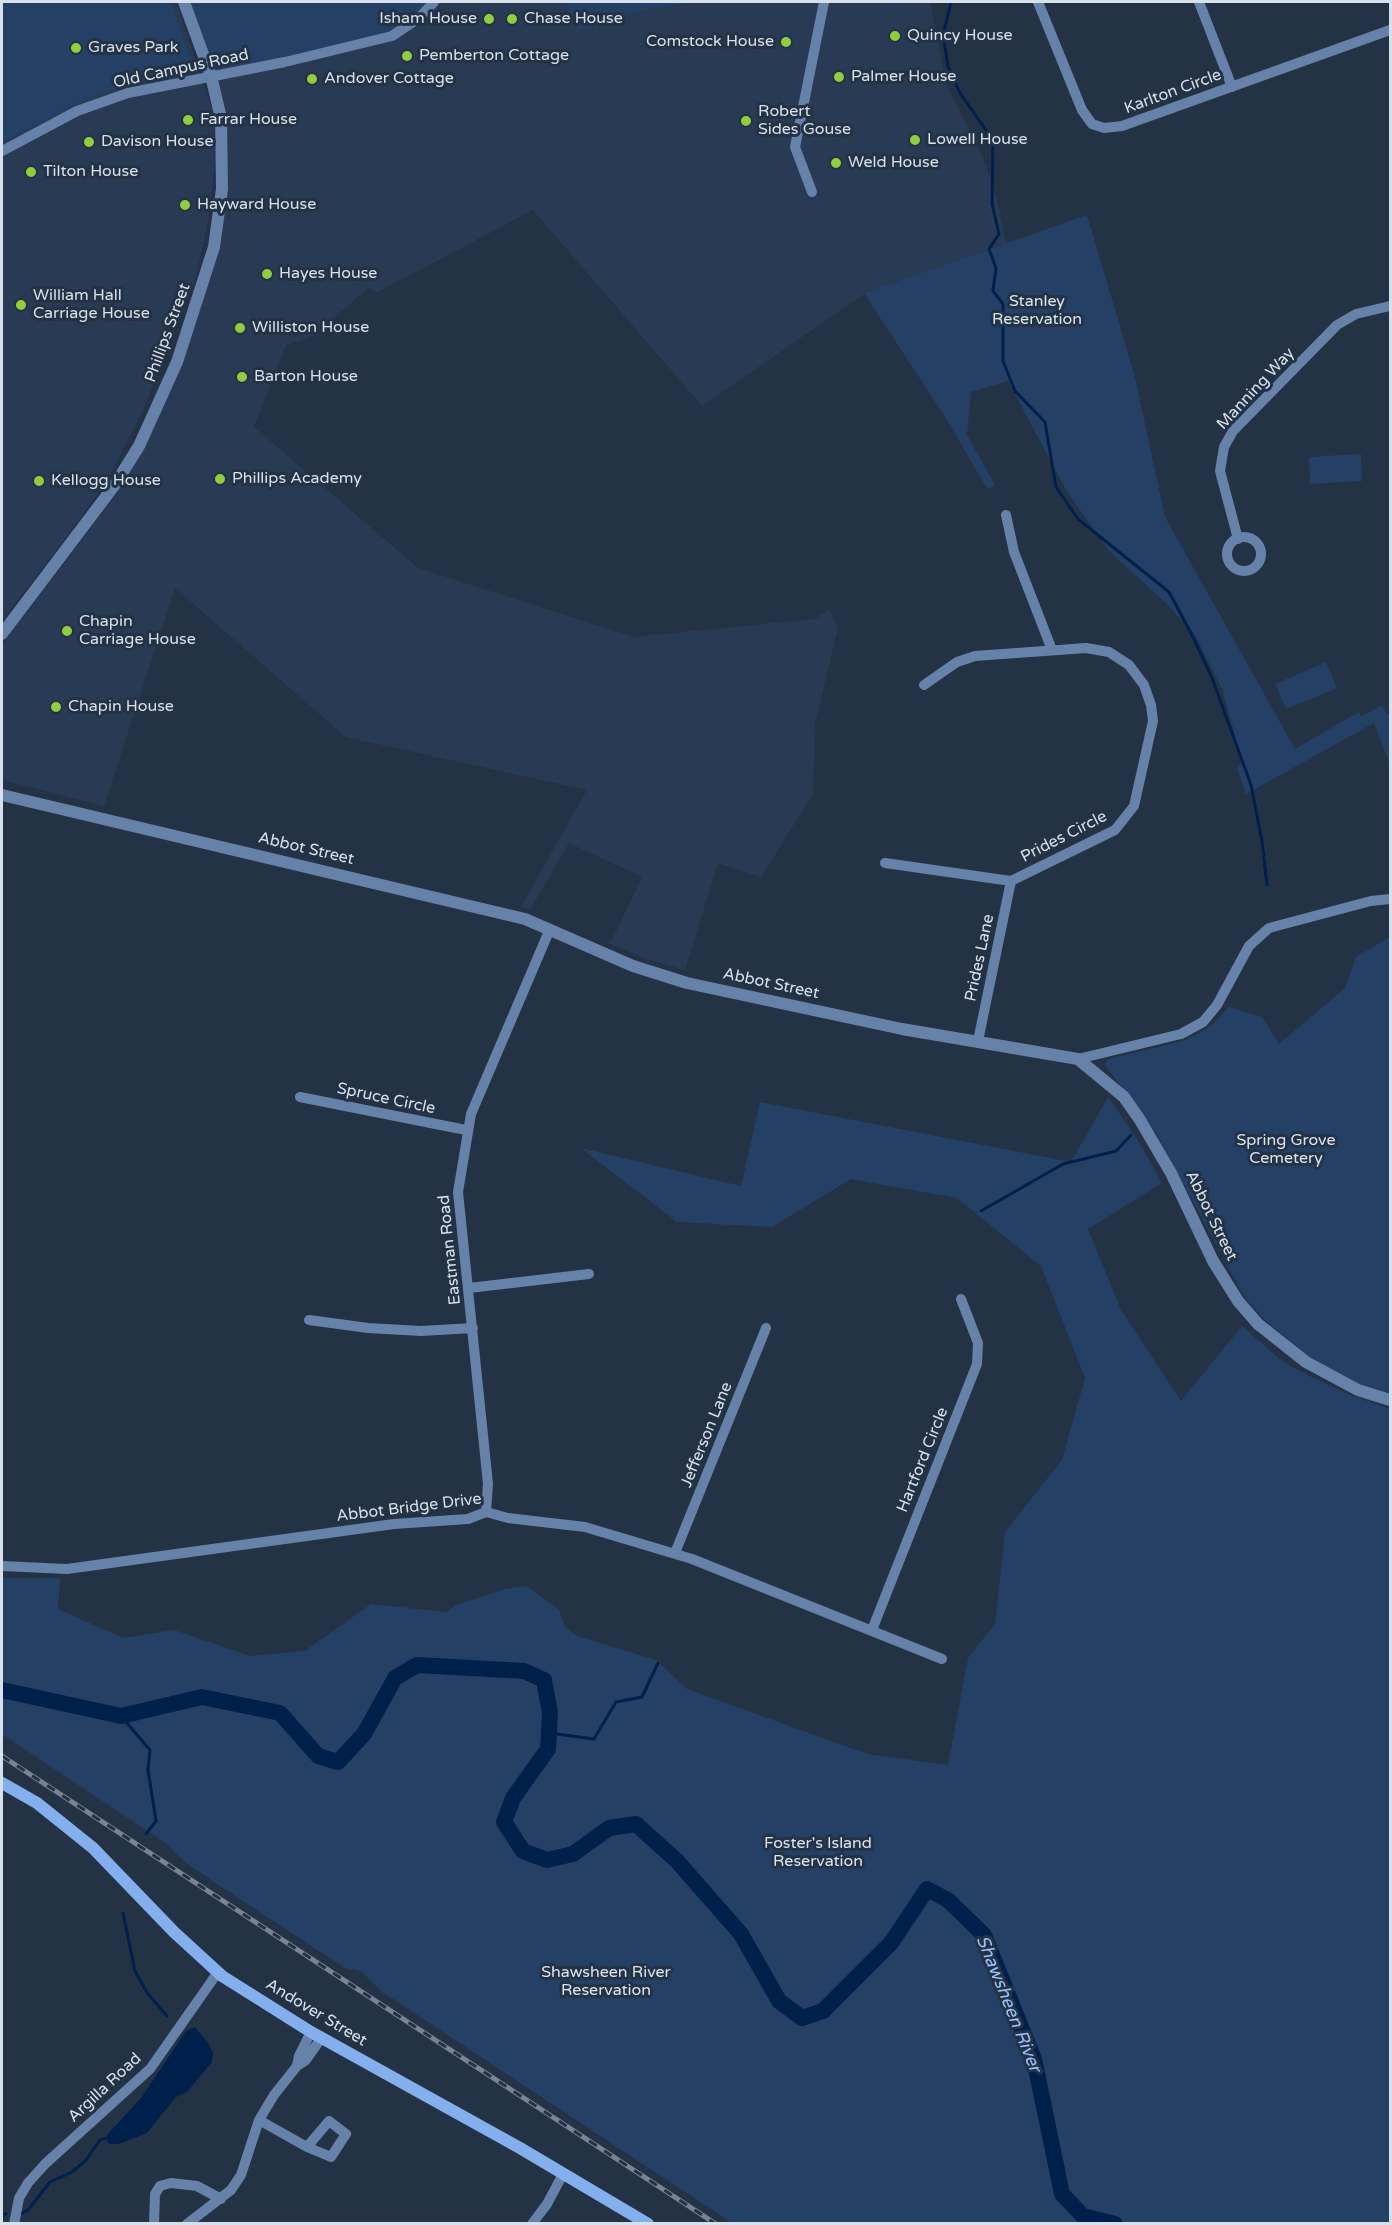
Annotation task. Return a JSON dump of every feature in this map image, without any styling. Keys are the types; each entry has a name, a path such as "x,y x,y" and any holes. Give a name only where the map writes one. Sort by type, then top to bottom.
{"main road":[{"name":"Andover Street","path":"2,1783 37,1803 93,1848 174,1932 218,1972 316,2034 648,2223"}],"street":[{"name":"Phillips Street","path":"2,634 114,486 139,446 177,362 214,247 222,201 222,132 218,101 211,76 184,2"},
{"name":"Old Campus Road","path":"2,151 77,111 128,93 383,39 419,18 434,2"},
{"path":"812,192 795,147 824,2"},
{"name":"Karlton Circle","path":"1038,2 1082,110 1088,120 1098,127 1110,129 1390,30"},
{"path":"1198,2 1232,87"},
{"name":"Manning Way","path":"1238,539 1220,471 1224,447 1233,431 1337,325 1356,314 1390,306"},
{"path":"1006,515 1014,552 1052,650"},
{"name":"Prides Circle","path":"885,863 1011,881 1115,830 1134,806 1153,721 1151,705 1144,686 1129,665 1109,652 1086,648 975,656 957,663 924,685"},
{"name":"Abbot Street","path":"2,795 525,919 550,928 615,959 687,983 853,1019 1078,1059 1124,1097 1140,1120 1172,1173 1213,1261 1238,1301 1258,1324 1306,1362 1358,1390 1390,1400"},
{"name":"Prides Lane","path":"978,1041 1011,881"},
{"path":"1078,1059 1181,1034 1203,1022 1218,1005 1249,946 1269,928 1371,901 1390,900"},
{"name":"Eastman Road","path":"486,1512 488,1484 458,1191 466,1130 471,1114 550,928"},
{"name":"Spruce Circle","path":"300,1096 466,1130"},
{"path":"469,1288 590,1274"},
{"name":"Hartford Circle","path":"872,1630 977,1364 978,1342 960,1299"},
{"path":"309,1320 368,1328 422,1331 473,1328"},
{"name":"Jefferson Lane","path":"675,1553 766,1328"},
{"name":"Abbot Bridge Drive","path":"2,1566 67,1569 394,1524 468,1519 486,1512 508,1518 585,1527 675,1553 942,1659"},
{"name":"Argilla Road","path":"14,2223 19,2198 28,2183 45,2164 150,2069 218,1972"},
{"path":"187,2223 221,2199 241,2175 259,2120 297,2066 306,2060 316,2034"},
{"path":"259,2120 307,2147"},
{"path":"532,2223 563,2174"},
{"path":"154,2223 155,2194 160,2186 171,2183 197,2186 221,2199"}],"shaded area":[{"path":"2,2 176,2 213,112 215,162 209,215 196,277 143,410 109,477 72,530 2,621"},
{"name":"Phillips Academy","path":"189,2 930,2 947,87 981,152 997,199 1006,243 867,292 702,406 533,210 376,293 368,288 312,337 286,345 254,427 418,568 634,637 815,619 829,609 838,627 815,724 813,794 761,877 718,863 685,970 644,958 607,942 612,940 642,877 569,843 530,910 521,907 587,790 346,737 175,588 104,806 2,780 2,645 117,493 134,465 161,409 216,259 227,184 226,113 220,85"},
{"path":"195,2027 209,2044 213,2053 212,2062 187,2092 176,2097 147,2133 119,2144 107,2142 107,2135 141,2098 186,2031"}],"green space":[{"name":"Graves Park","path":"2,2 170,2 195,71 130,83 75,104 2,142"},
{"path":"184,2 433,2 392,36 211,76"},
{"path":"565,2 696,2 650,8 578,31"},
{"name":"Stanley Reservation","path":"1087,215 1135,377 1165,517 1295,749 1359,712 1361,717 1382,705 1387,715 1390,713 1390,765 1374,723 1246,794 1237,768 1243,763 1222,689 1195,635 1169,606 1109,551 1066,490 1008,381 971,392 967,435 995,485 987,489 949,423 864,293"},
{"path":"1361,454 1362,481 1310,484 1309,457"},
{"path":"1326,662 1337,688 1286,709 1275,684"},
{"name":"Spring Grove Cemetery","path":"1390,937 1390,1393 1360,1384 1309,1357 1265,1320 1245,1298 1156,1133 1105,1065 1108,1059 1183,1041 1198,1034 1213,1024 1229,1007 1262,1017 1279,1044 1345,988 1356,957"},
{"path":"1108,1097 1137,1139 1162,1183 1088,1229 1121,1310 1181,1401 1242,1326 1281,1360 1303,1373 1348,1394 1390,1409 1390,2223 732,2223 381,1991 361,1971 345,1968 214,1882 185,1862 164,1842 2,1734 2,1578 60,1578 58,1609 123,1638 174,1630 250,1656 305,1651 371,1604 446,1612 456,1605 505,1589 527,1586 559,1610 565,1627 577,1636 656,1660 687,1689 867,1754 948,1765 968,1658 995,1624 1005,1532 1062,1460 1085,1378 1041,1266 957,1198 851,1179 772,1227 677,1222 581,1148 741,1186 760,1102 1071,1162"}],"waterway":[{"path":"951,2 943,35 948,66 960,93 993,140 992,204 999,234 989,249 996,268 993,291 1003,304 1003,361 1015,391 1045,422 1056,487 1078,519 1169,592 1193,637 1212,678 1251,785 1262,841 1267,885"},
{"path":"981,1211 1063,1164 1116,1151 1131,1135"},
{"path":"549,1733 594,1739 616,1702 642,1697 658,1663"},
{"name":"Shawsheen River","path":"2,1690 121,1716 202,1697 280,1713 318,1756 338,1762 364,1734 395,1678 417,1665 524,1671 544,1680 550,1713 548,1749 513,1798 504,1822 523,1851 547,1860 573,1854 609,1828 636,1824 677,1861 741,1934 779,2001 802,2018 823,2011 891,1943 927,1889 948,1900 984,1935 1034,2059 1062,2194 1083,2216 1115,2224"},
{"path":"121,1716 150,1750 148,1770 156,1821 146,1834"},
{"path":"123,1913 135,1971 148,1994 167,2016"},
{"path":"22,2213 28,2210 50,2182 72,2172 86,2160 100,2140 110,2137"}],"railway":[{"path":"2,1756 716,2224"}],"place":[{"name":"Isham House","path":"489,19"},
{"name":"Chase House","path":"512,19"},
{"name":"Quincy House","path":"895,36"},
{"name":"Comstock House","path":"786,42"},
{"name":"Graves Park","path":"76,48"},
{"name":"Pemberton Cottage","path":"407,56"},
{"name":"Palmer House","path":"839,77"},
{"name":"Andover Cottage","path":"312,79"},
{"name":"Farrar House","path":"188,120"},
{"name":"Robert Sides Gouse","path":"746,121"},
{"name":"Lowell House","path":"915,140"},
{"name":"Davison House","path":"89,142"},
{"name":"Weld House","path":"836,163"},
{"name":"Tilton House","path":"31,172"},
{"name":"Hayward House","path":"185,205"},
{"name":"Hayes House","path":"267,274"},
{"name":"William Hall Carriage House","path":"21,305"},
{"name":"Williston House","path":"240,328"},
{"name":"Barton House","path":"242,377"},
{"name":"Phillips Academy","path":"220,479"},
{"name":"Kellogg House","path":"39,481"},
{"name":"Chapin Carriage House","path":"67,631"},
{"name":"Chapin House","path":"56,707"}],"park label":[{"name":"Foster's Island Reservation","path":"818,1853"},
{"name":"Shawsheen River Reservation","path":"606,1982"}]}
